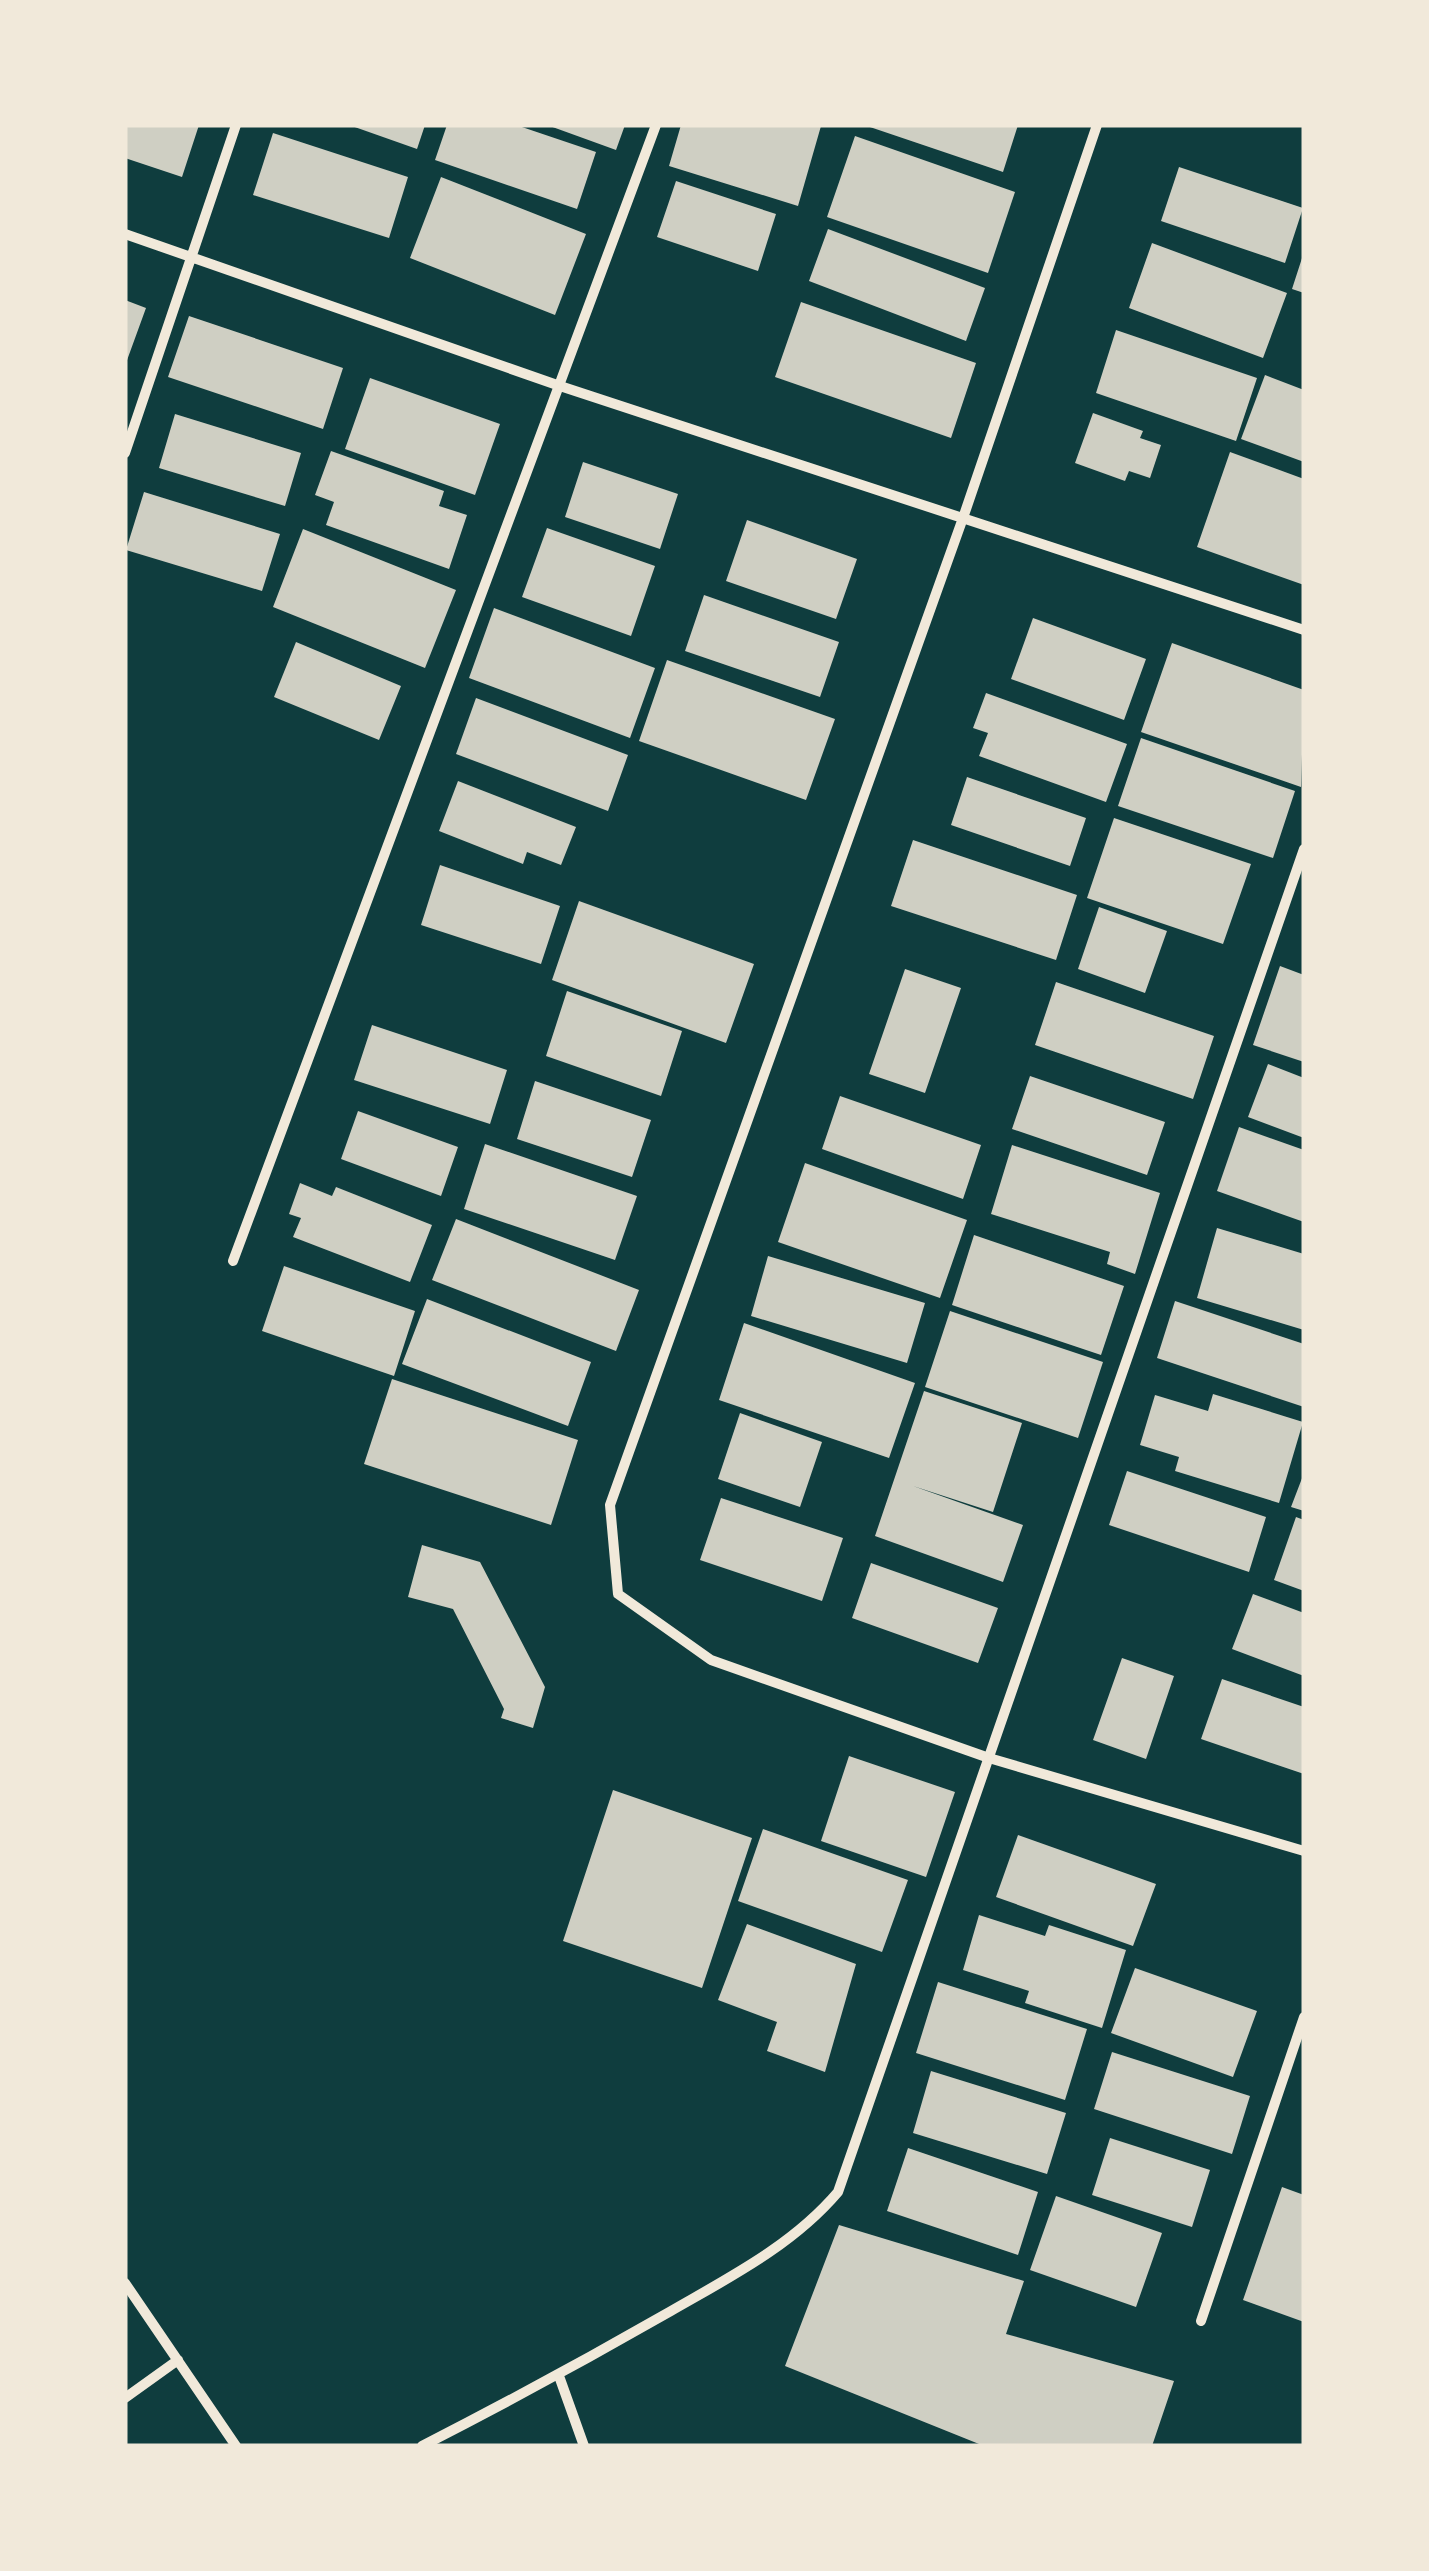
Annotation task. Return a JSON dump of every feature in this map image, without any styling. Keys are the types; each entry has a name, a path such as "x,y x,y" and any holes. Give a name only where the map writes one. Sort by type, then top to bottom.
{"street":[{"path":"125,453 236,125"},
{"path":"233,1261 656,125"},
{"path":"1097,125 963,518 610,1505 618,1594 710,1660 990,1758 1304,1851"},
{"path":"125,234 560,386 1304,630"},
{"path":"422,2446 559,2376 719,2283 810,2225 838,2192 1304,849"},
{"path":"1200,2321 1304,2017"},
{"path":"125,2282 236,2446"},
{"path":"125,2398 178,2360"},
{"path":"559,2376 584,2446"}],"building":[{"path":"125,125 199,125 182,177 125,158"},
{"path":"349,125 425,125 417,149"},
{"path":"447,125 516,125 596,152 577,209 435,160"},
{"path":"547,125 625,125 616,150"},
{"path":"681,125 821,126 798,206 669,166"},
{"path":"864,125 1018,125 1003,172"},
{"path":"273,133 408,177 389,238 253,195"},
{"path":"855,136 1015,192 988,273 827,217"},
{"path":"1179,167 1303,208 1285,263 1161,221"},
{"path":"441,177 586,234 555,315 410,258"},
{"path":"676,181 776,214 758,271 657,237"},
{"path":"828,229 985,288 966,341 809,281"},
{"path":"1152,243 1287,293 1263,358 1129,308"},
{"path":"1304,255 1304,293 1292,289"},
{"path":"125,300 146,308 126,363 125,363"},
{"path":"801,302 976,363 951,438 775,377"},
{"path":"189,316 343,368 323,429 168,377"},
{"path":"1116,330 1257,378 1236,441 1096,393"},
{"path":"1265,375 1304,390 1304,462 1241,439"},
{"path":"370,378 500,424 475,495 345,449"},
{"path":"1093,413 1143,431 1140,438 1161,445 1150,478 1129,471 1125,481 1075,463"},
{"path":"175,414 301,453 285,506 159,468"},
{"path":"331,451 444,491 439,506 467,515 449,569 326,525 334,502 315,495"},
{"path":"1230,452 1304,479 1304,585 1197,547"},
{"path":"583,462 678,494 660,549 565,517"},
{"path":"144,492 280,534 262,591 126,550"},
{"path":"747,520 857,559 836,619 726,581"},
{"path":"547,528 655,566 631,636 522,597"},
{"path":"303,529 456,590 425,668 273,607"},
{"path":"704,595 839,642 820,697 685,651"},
{"path":"494,608 655,668 630,738 469,678"},
{"path":"1033,618 1146,659 1124,720 1011,679"},
{"path":"296,642 401,686 379,740 274,697"},
{"path":"1172,643 1304,690 1301,787 1141,732"},
{"path":"667,660 835,719 806,800 639,741"},
{"path":"986,693 1127,744 1106,802 979,756 988,733 973,728"},
{"path":"476,698 628,755 608,811 456,754"},
{"path":"1141,738 1295,791 1273,858 1118,806"},
{"path":"967,777 1086,818 1070,866 951,825"},
{"path":"458,781 576,827 561,865 527,852 523,864 439,831"},
{"path":"1114,818 1251,864 1223,944 1087,898"},
{"path":"913,840 1077,895 1056,960 891,906"},
{"path":"440,865 560,906 541,964 421,925"},
{"path":"579,901 754,964 726,1043 552,980"},
{"path":"1099,907 1167,931 1145,993 1078,969"},
{"path":"1280,966 1304,975 1304,1062 1253,1045"},
{"path":"905,969 961,988 925,1093 869,1074"},
{"path":"1056,982 1214,1036 1193,1099 1035,1045"},
{"path":"567,991 682,1031 661,1096 546,1056"},
{"path":"372,1025 507,1070 490,1124 354,1080"},
{"path":"1268,1064 1304,1078 1304,1138 1248,1117"},
{"path":"1030,1076 1165,1122 1147,1175 1012,1129"},
{"path":"535,1081 651,1120 632,1177 517,1139"},
{"path":"840,1096 981,1145 963,1199 822,1149"},
{"path":"358,1111 458,1147 441,1196 341,1159"},
{"path":"1239,1127 1304,1150 1304,1222 1217,1191"},
{"path":"485,1144 637,1196 615,1260 464,1209"},
{"path":"1012,1145 1160,1193 1135,1274 1107,1264 1110,1252 991,1214"},
{"path":"805,1163 967,1220 940,1298 778,1242"},
{"path":"300,1183 332,1196 336,1187 432,1225 410,1282 293,1237 301,1218 289,1214"},
{"path":"456,1219 639,1290 616,1351 432,1280"},
{"path":"1217,1228 1304,1254 1304,1330 1197,1298"},
{"path":"974,1235 1124,1286 1101,1355 952,1305"},
{"path":"768,1256 925,1303 907,1363 751,1316"},
{"path":"284,1266 415,1311 394,1376 262,1331"},
{"path":"427,1299 591,1362 568,1426 402,1364"},
{"path":"1175,1301 1304,1344 1304,1407 1157,1358"},
{"path":"950,1311 1103,1362 1078,1438 925,1387"},
{"path":"744,1323 915,1383 889,1458 719,1400"},
{"path":"392,1379 578,1440 551,1525 364,1464"},
{"path":"924,1391 1022,1423 993,1512 913,1486 1023,1525 1003,1582 875,1536"},
{"path":"1213,1394 1303,1422 1279,1503 1175,1471 1179,1457 1140,1445 1155,1395 1208,1411"},
{"path":"740,1413 822,1442 800,1507 718,1479"},
{"path":"1127,1471 1266,1517 1249,1572 1109,1525"},
{"path":"1304,1473 1304,1511 1291,1507"},
{"path":"721,1498 843,1538 822,1601 700,1560"},
{"path":"1296,1517 1304,1520 1304,1591 1274,1580"},
{"path":"422,1545 480,1562 545,1687 533,1728 501,1718 504,1709 453,1609 408,1597"},
{"path":"871,1563 998,1608 978,1663 852,1618"},
{"path":"1253,1594 1304,1613 1304,1676 1232,1649"},
{"path":"1122,1658 1174,1676 1146,1759 1093,1740"},
{"path":"1222,1679 1304,1707 1304,1774 1201,1739"},
{"path":"849,1756 955,1792 926,1877 821,1841"},
{"path":"613,1790 752,1838 702,1988 563,1941"},
{"path":"763,1829 908,1880 882,1952 738,1901"},
{"path":"1018,1835 1156,1884 1133,1946 996,1897"},
{"path":"979,1915 1045,1936 1049,1925 1126,1950 1102,2028 1025,2003 1029,1991 963,1970"},
{"path":"747,1924 856,1964 825,2072 767,2051 777,2022 718,2000"},
{"path":"1135,1968 1257,2011 1233,2077 1111,2033"},
{"path":"938,1982 1087,2029 1065,2100 916,2053"},
{"path":"1112,2052 1250,2096 1232,2154 1094,2109"},
{"path":"931,2071 1066,2113 1047,2174 913,2133"},
{"path":"1110,2138 1210,2170 1192,2227 1092,2195"},
{"path":"908,2148 1038,2192 1018,2255 887,2211"},
{"path":"1282,2187 1304,2195 1304,2322 1243,2300"},
{"path":"1056,2196 1162,2233 1136,2307 1030,2270"},
{"path":"839,2225 1024,2281 1006,2334 1174,2381 1152,2446 984,2446 785,2366"}]}
